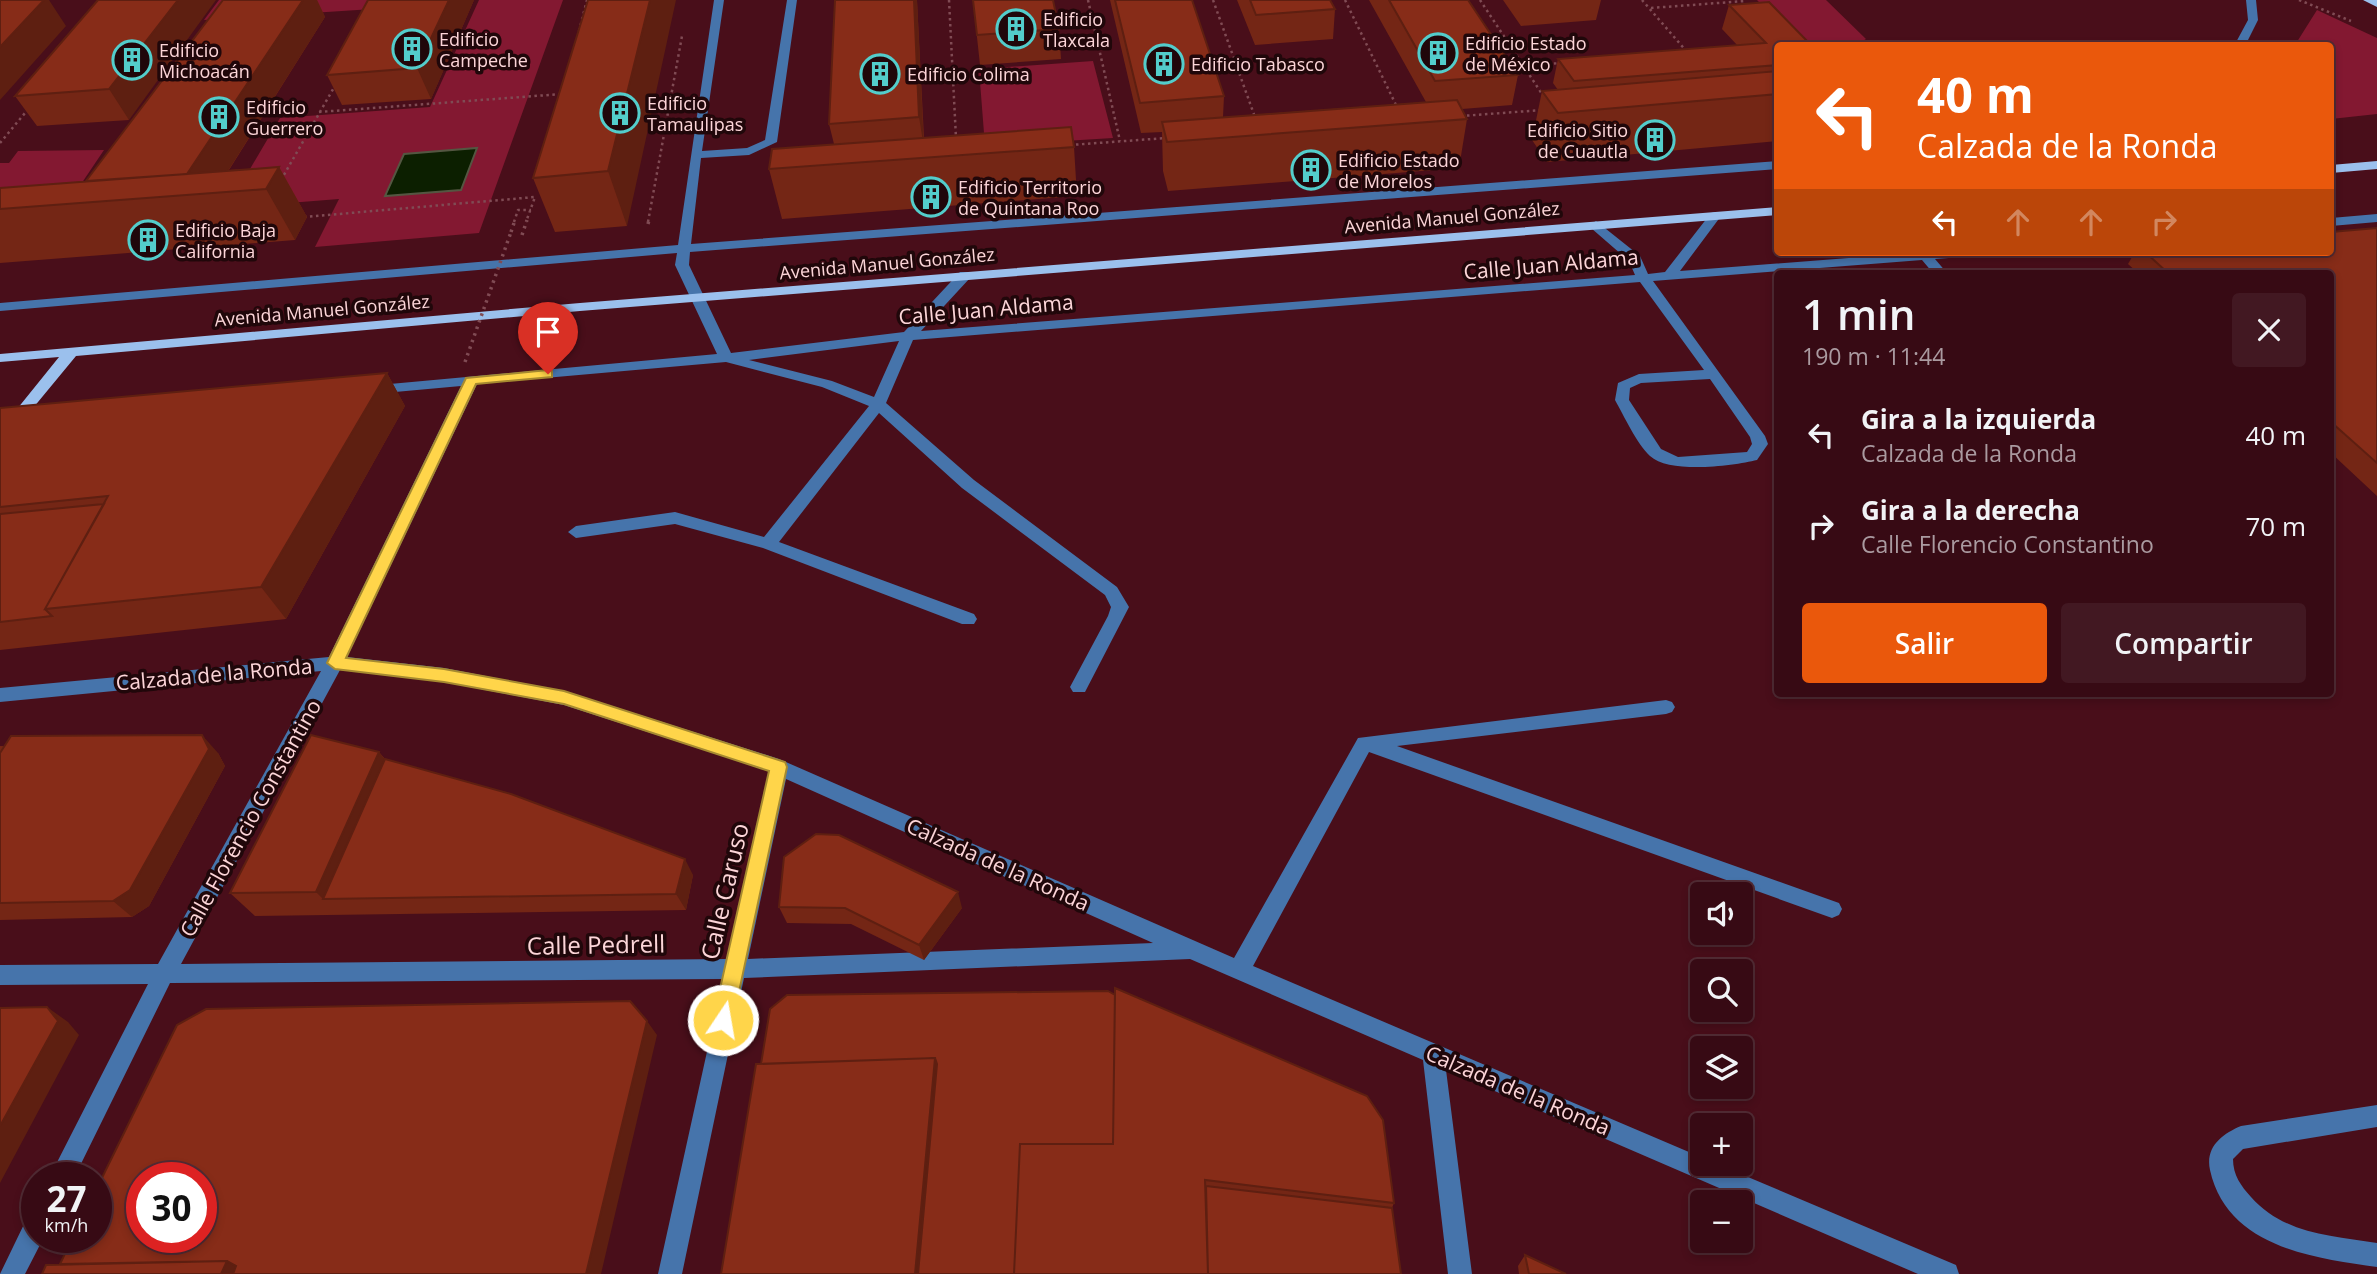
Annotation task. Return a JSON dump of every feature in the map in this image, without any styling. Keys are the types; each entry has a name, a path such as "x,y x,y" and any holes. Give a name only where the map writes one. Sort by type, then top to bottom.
{"main road":[{"path":"2368,0 2377,4"},
{"path":"2334,169 2377,165"},
{"name":"Avenida Manuel González","path":"0,358 965,275 1774,211"},
{"path":"7,422 71,352"}],"street":[{"path":"719,0 695,155 682,265 726,358 827,384 878,404 968,484 1118,598 1120,607 1117,616 1079,687"},
{"path":"695,155 749,151 771,142 792,0"},
{"path":"2241,42 2253,20 2251,0"},
{"path":"0,307 512,262 1774,165"},
{"path":"1670,275 1715,216"},
{"path":"2334,222 2373,223"},
{"path":"1597,225 1635,259 1643,278 1713,374 1758,436 1758,451 1742,458 1687,463 1676,462 1656,453 1622,400 1623,386 1639,379 1713,374"},
{"path":"1924,256 1937,270"},
{"name":"Calle Juan Aldama","path":"360,391 726,358 908,336 1924,256"},
{"path":"1768,268 1774,278"},
{"path":"768,544 878,404 908,336 965,275"},
{"name":"Calle Florencio Constantino","path":"69,1162 164,974 335,663 471,381"},
{"path":"7,422 41,419"},
{"path":"576,533 675,518 768,544 968,619"},
{"name":"Calzada de la Ronda","path":"0,695 335,663 444,676 564,698 779,767 1192,950 1240,968 1947,1274"},
{"path":"1365,743 1666,707"},
{"path":"1365,743 1832,909"},
{"path":"1240,968 1365,743"},
{"name":"Calle Caruso","path":"670,1274 733,969 779,767"},
{"name":"Calle Pedrell","path":"0,975 733,969 1192,950"},
{"path":"1433,1053 1460,1274"},
{"path":"2377,1116 2241,1138 2227,1144 2220,1157 2222,1174 2232,1192 2257,1222 2276,1235 2377,1255"},
{"path":"12,1274 23,1253"}],"path":[{"path":"576,40 587,0"},
{"path":"949,0 956,139"},
{"path":"1088,0 1119,141"},
{"path":"1213,0 1260,131"},
{"path":"1345,0 1398,108"},
{"path":"1480,0 1545,99"},
{"path":"1642,0 1689,53 1675,54"},
{"path":"1650,8 1744,0"},
{"path":"2299,0 2356,23"},
{"path":"643,253 684,27"},
{"path":"1524,66 1565,63"},
{"path":"278,184 339,79"},
{"path":"318,113 562,94 558,107"},
{"path":"0,143 35,102"},
{"path":"1458,116 1552,110"},
{"path":"1065,145 1171,137"},
{"path":"512,262 538,184"},
{"path":"295,218 535,197"},
{"path":"465,362 518,210 531,209"}],"shaded area":[{"path":"219,0 392,0 388,8 204,20"},
{"path":"479,0 563,0 479,233 315,247 339,199 227,208 280,118 430,107"},
{"path":"1757,0 1826,0 1866,39 1861,42 1798,42"},
{"path":"2317,10 2377,38 2377,114 2334,119 2334,42 2297,42"},
{"path":"1093,61 1113,138 985,146 979,69"},
{"path":"477,148 461,190 385,196 404,154"},
{"path":"104,150 71,199 0,202 0,163 9,163 18,151"}],"building":[{"path":"0,0 44,0 0,47"},
{"path":"98,0 178,0 109,89 15,96"},
{"path":"223,0 303,0 187,174 86,181"},
{"path":"368,0 449,0 417,68 327,75"},
{"path":"588,0 650,0 608,171 533,178"},
{"name":"Edificio Colima","path":"835,0 914,0 919,117 829,124"},
{"path":"973,0 1053,0 1059,29 977,35"},
{"name":"Edificio Tabasco","path":"1115,0 1192,0 1224,96 1140,103"},
{"path":"1250,0 1330,0 1335,9 1256,15"},
{"path":"1389,0 1468,0 1518,75 1435,81"},
{"path":"1769,2 1808,42 1774,42 1774,65 1574,81 1558,59 1766,43 1729,5"},
{"path":"1774,71 1774,94 1558,113 1542,91"},
{"path":"1457,100 1467,119 1167,142 1162,122"},
{"path":"1071,127 1074,147 769,169 772,149"},
{"path":"279,167 266,189 0,209 0,188"},
{"path":"2377,228 2377,463 2334,425 2334,270 2165,270 2149,256 2334,256 2334,232"},
{"path":"387,373 261,587 45,609 108,496 0,507 0,408"},
{"path":"104,504 45,609 52,616 0,622 0,514"},
{"path":"202,735 209,749 130,890 113,901 0,903 0,753 11,736"},
{"path":"311,735 379,752 316,892 230,893"},
{"path":"385,759 511,794 685,859 676,894 323,899"},
{"path":"816,834 839,835 958,892 919,945 845,908 779,907 784,857"},
{"path":"1115,988 1367,1096 1383,1120 1394,1203 1205,1180 1208,1274 1014,1274 1020,1144 1113,1144"},
{"path":"1108,991 1115,995 1113,1144 1020,1144 1014,1274 918,1274 937,1064 935,1058 761,1064 770,1009 787,995"},
{"path":"630,1001 647,1021 586,1274 233,1274 236,1266 227,1261 60,1264 65,1253 112,1253 112,1162 110,1162 177,1025 206,1009"},
{"path":"47,1007 58,1021 0,1126 0,1008"},
{"path":"935,1058 915,1274 721,1274 756,1064"},
{"path":"1206,1186 1392,1208 1401,1274 1208,1274"},
{"path":"1525,1255 1566,1274 1529,1274"},
{"path":"227,1261 221,1274 42,1274 46,1265"}],"place":[{"name":"Edificio Tlaxcala","path":"1016,29"},
{"name":"Edificio Campeche","path":"412,49"},
{"name":"Edificio Estado de México","path":"1438,53"},
{"name":"Edificio Michoacán","path":"132,60"},
{"name":"Edificio Tabasco","path":"1164,64"},
{"name":"Edificio Colima","path":"880,74"},
{"name":"Edificio Tamaulipas","path":"620,113"},
{"name":"Edificio Guerrero","path":"219,117"},
{"name":"Edificio Sitio de Cuautla","path":"1655,140"},
{"name":"Edificio Estado de Morelos","path":"1311,170"},
{"name":"Edificio Territorio de Quintana Roo","path":"931,197"},
{"name":"Edificio Baja California","path":"148,240"}],"route":[{"path":"548,374 471,381 335,663 444,676 564,698 779,767 723,1020"}]}
